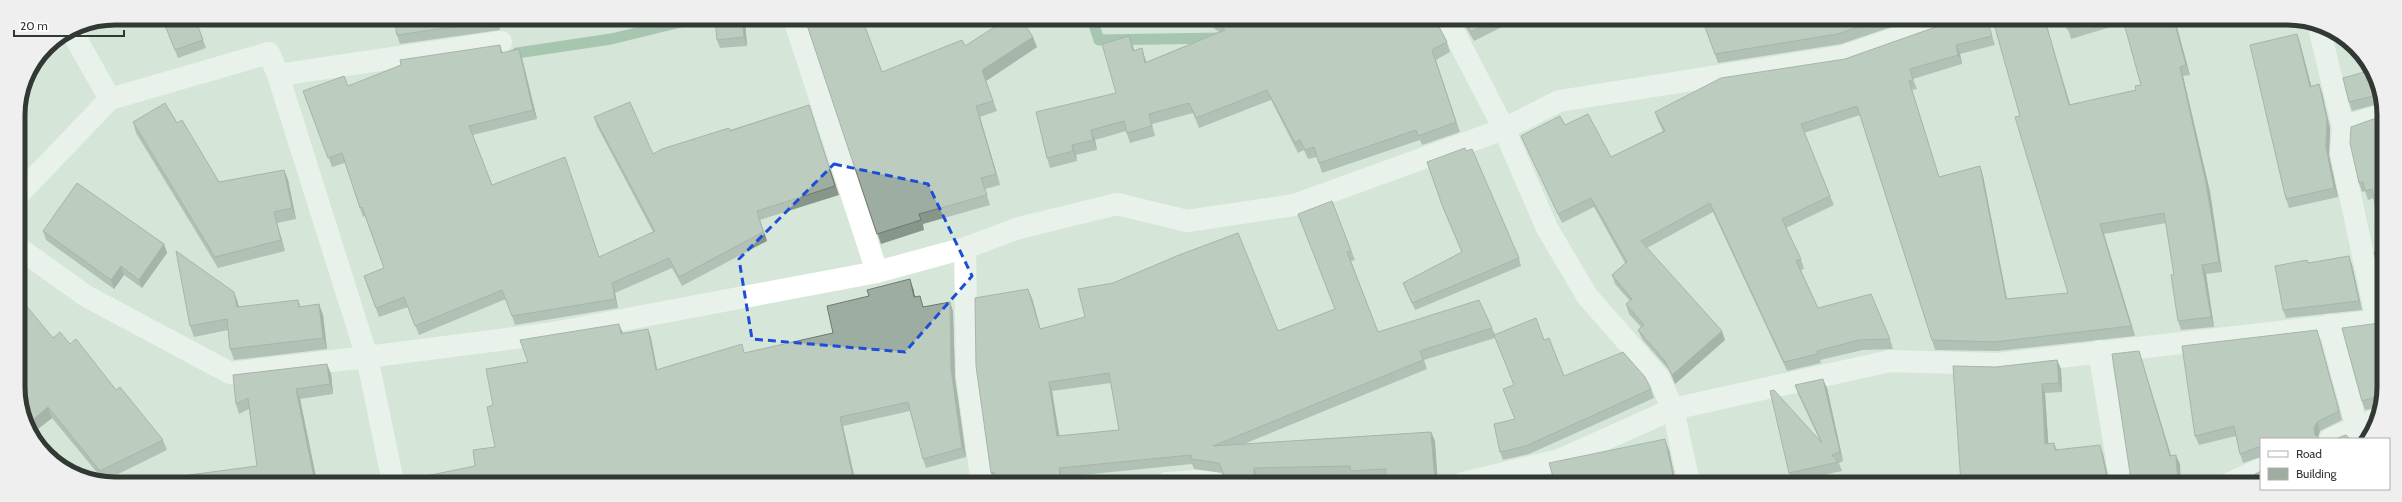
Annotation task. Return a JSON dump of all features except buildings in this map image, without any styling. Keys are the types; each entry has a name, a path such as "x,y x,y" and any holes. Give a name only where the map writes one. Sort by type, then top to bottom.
{"street":[{"path":"796,25 877,272"},
{"path":"1450,25 1504,129 1547,228 1587,296 1659,378 1673,409 1688,477"},
{"path":"25,252 86,296 230,373 367,357 553,333 877,272 965,248 1019,228 1117,204 1187,221 1294,205 1504,129 1559,101 1844,56 1934,25"},
{"path":"2320,31 2343,127 2341,153 2377,307"},
{"path":"74,35 110,99"},
{"path":"278,75 501,42"},
{"path":"25,188 110,99 269,53 278,75 367,357 392,477"},
{"path":"2343,127 2377,117"},
{"path":"965,248 967,376 981,477"},
{"path":"1488,477 1559,460 1673,409 1890,361 1998,364 2100,351 2377,320"},
{"path":"2329,325 2358,433"},
{"path":"2100,351 2121,477"},
{"path":"2335,438 2358,433 2368,426"},
{"path":"2243,477 2260,469"}],"highlighted area":[{"path":"834,164 928,184 972,276 905,352 752,339 739,259"}],"waterway":[{"path":"517,53 611,39 669,25"},
{"path":"1094,25 1099,40 1220,38"}]}
